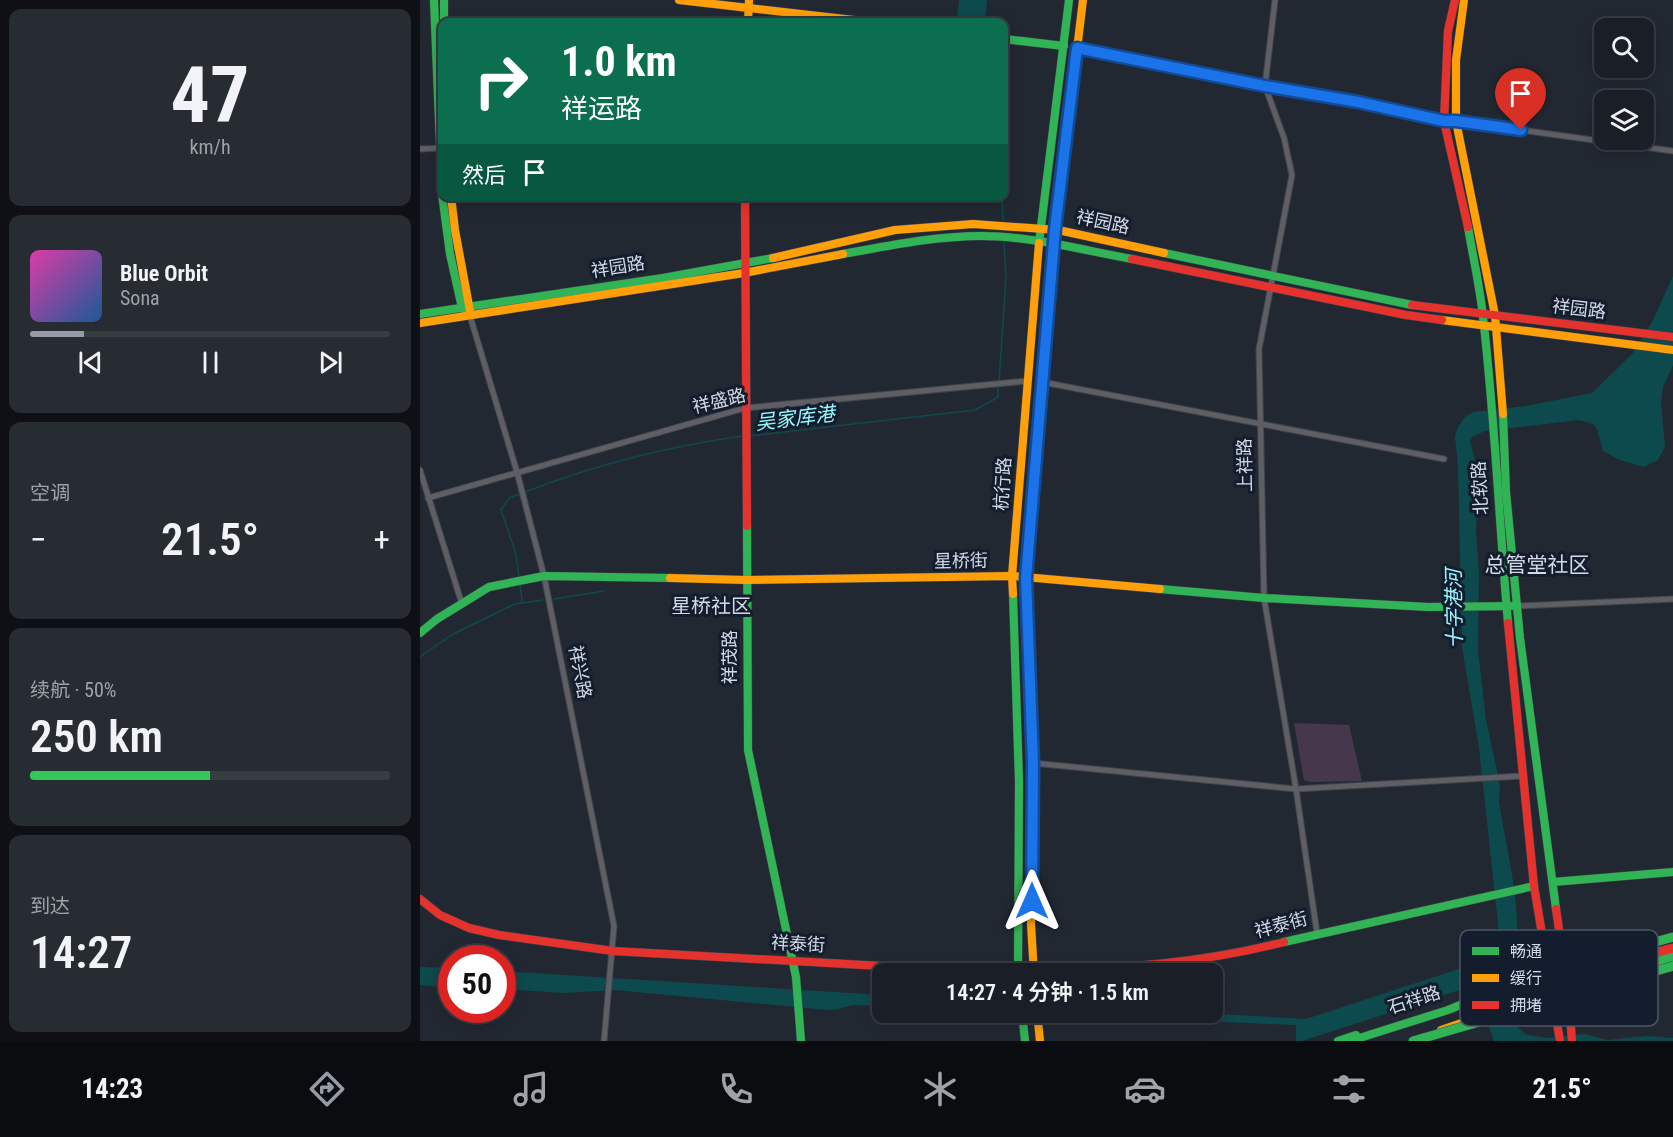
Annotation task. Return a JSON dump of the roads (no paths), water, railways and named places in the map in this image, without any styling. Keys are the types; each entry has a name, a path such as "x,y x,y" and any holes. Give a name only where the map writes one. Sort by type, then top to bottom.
{"main road":[{"name":"祥兴路","path":"434,0 438,85"},
{"path":"444,0 444,18"},
{"path":"679,0 749,4 844,18"},
{"name":"杭行路","path":"1018,963 1019,781 1012,576 1039,242 1069,0"},
{"name":"杭行路","path":"1033,963 1031,924 1033,763 1026,578 1055,229 1083,0"},
{"name":"北软路","path":"1455,0 1448,31 1444,121 1468,225 1485,325 1492,405 1499,435 1517,606 1559,930"},
{"name":"北软路","path":"1464,0 1456,41 1456,121 1495,315 1503,404 1499,435 1498,515 1522,776 1541,930"},
{"path":"1008,39 1064,46"},
{"name":"祥兴路","path":"445,201 448,243 468,310"},
{"name":"祥兴路","path":"452,201 468,310"},
{"name":"祥茂路","path":"745,201 748,750 796,977 801,1041"},
{"name":"祥园路","path":"744,269 867,236 915,227 985,222 1041,227 1111,239 1141,248 1387,301 1673,336"},
{"name":"祥园路","path":"420,314 468,310 908,242 981,236 1039,242 1406,315 1673,350"},
{"name":"祥园路","path":"420,323 468,310"},
{"name":"星桥街","path":"420,633 489,587 544,576 746,580 1012,576 1264,598 1455,607 1517,606"},
{"path":"1553,882 1673,872"},
{"name":"祥泰街","path":"1178,963 1256,949 1317,933 1534,886"},
{"name":"祥泰街","path":"420,899 440,915 469,928 499,935 613,951 872,965"},
{"path":"1658,941 1673,937"},
{"path":"1658,950 1673,946"},
{"name":"石祥路","path":"1658,950 1673,946"},
{"path":"1658,961 1673,956"},
{"path":"1658,965 1673,961"},
{"path":"1658,970 1673,966"},
{"name":"石祥路","path":"1338,1041 1460,1002"},
{"path":"1448,1010 1460,1005"},
{"path":"1350,1041 1460,1007"},
{"path":"1023,1023 1025,1041"},
{"path":"1039,1023 1040,1041"},
{"path":"1411,1041 1460,1024"},
{"path":"1425,1041 1465,1026"},
{"path":"1411,1041 1470,1026"},
{"name":"北软路","path":"1571,1026 1572,1041"}],"street":[{"name":"上祥路","path":"1275,0 1265,86 1284,138 1292,175 1259,349 1264,598 1317,933"},
{"path":"1077,48 1265,86 1358,102 1444,121 1673,151"},
{"path":"422,149 438,148"},
{"name":"祥兴路","path":"468,310 517,472 544,576 614,926 604,1041"},
{"name":"祥盛路","path":"428,498 517,472 745,413 1027,381"},
{"path":"1042,382 1444,459"},
{"path":"420,470 462,604"},
{"path":"1517,606 1673,599"},
{"path":"1033,763 1296,789 1522,776"}],"waterway":[{"name":"吴家库港","path":"1002,201 1003,220"},
{"name":"吴家库港","path":"999,382 1006,277 1004,243"},
{"name":"吴家库港","path":"748,436 975,410 998,397 998,386"},
{"name":"吴家库港","path":"525,492 578,473 632,458 688,445 743,436"},
{"name":"吴家库港","path":"519,578 516,554 501,510 509,498 520,494"},
{"name":"吴家库港","path":"520,583 522,603"},
{"path":"554,599 604,591"},
{"path":"420,657 453,634 515,604 543,600"}],"district":[{"name":"总管堂社区","path":"1537,565"},
{"name":"星桥社区","path":"711,606"}],"water label":[{"name":"十字港河","path":"1454,609"}]}
